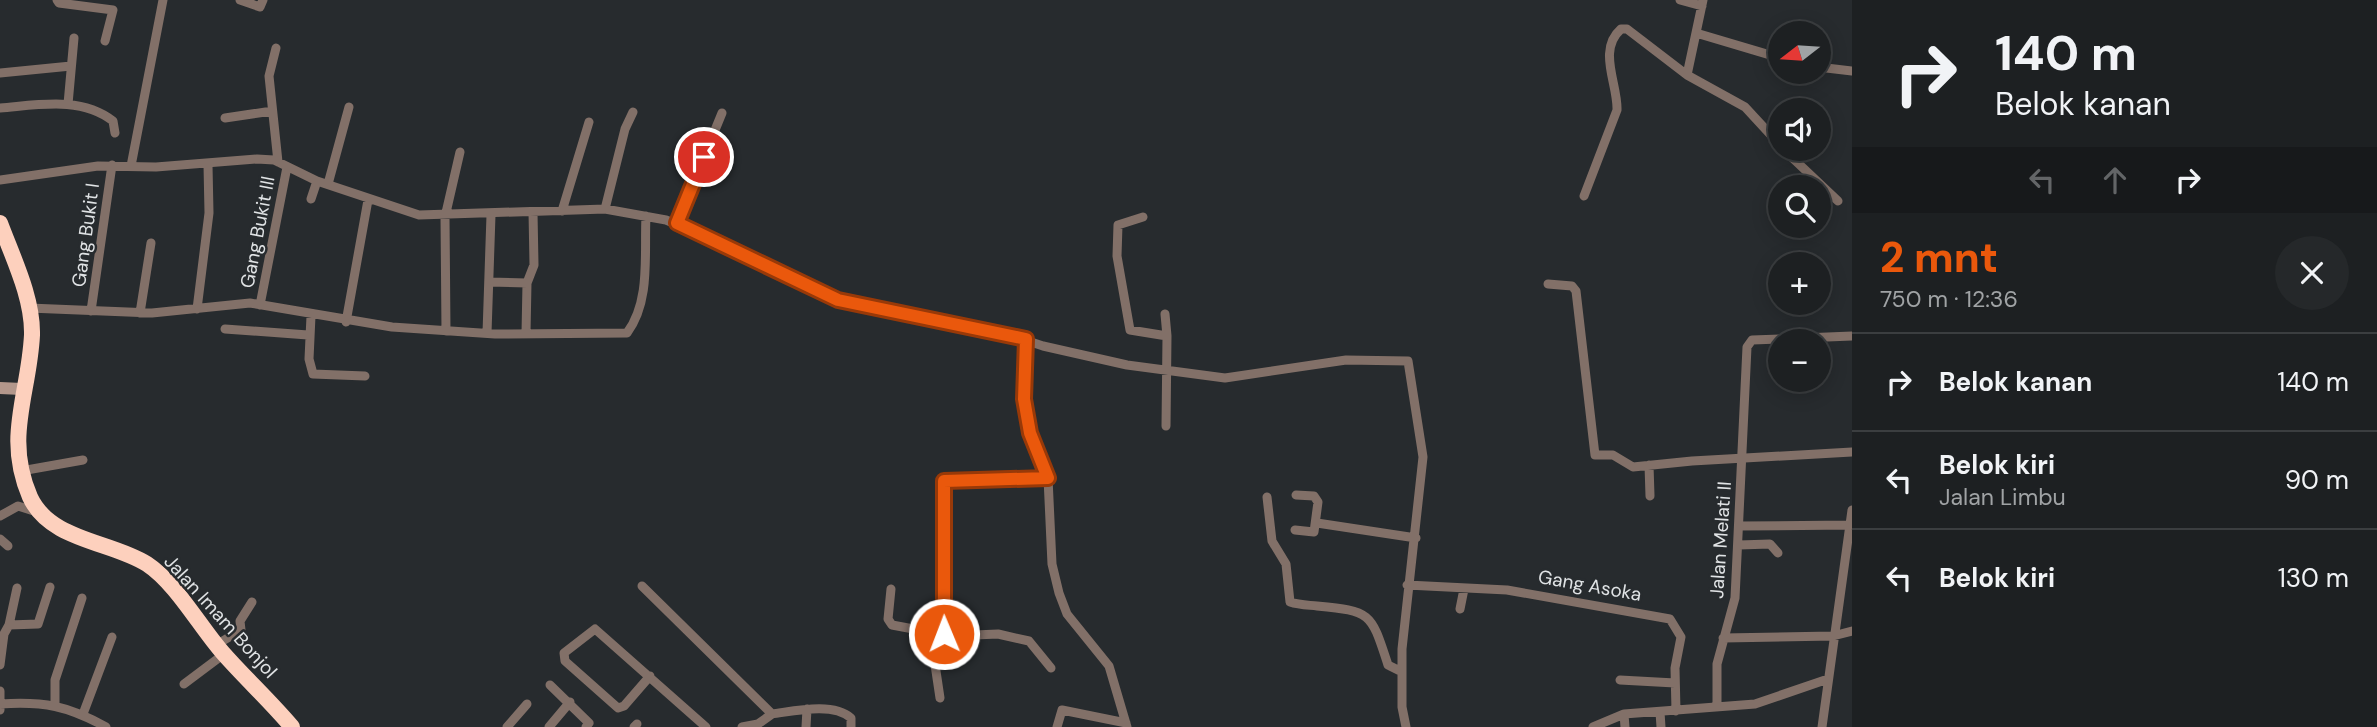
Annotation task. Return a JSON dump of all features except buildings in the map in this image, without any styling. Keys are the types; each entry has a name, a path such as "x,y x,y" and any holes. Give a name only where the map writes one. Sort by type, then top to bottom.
{"highway":[{"name":"Jalan Imam Bonjol","path":"0,223 29,308 32,334 17,424 21,471 31,500 42,514 66,532 121,551 149,566 292,727"}],"street":[{"path":"57,0 59,3 113,10 105,41"},
{"path":"131,166 163,0"},
{"path":"240,0 258,6 263,0"},
{"path":"1680,0 1702,3 1686,75"},
{"path":"1584,196 1617,110 1617,97 1608,67 1616,33 1621,29 1628,29 1686,75 1745,107 1768,133"},
{"path":"1696,33 1768,54"},
{"path":"68,104 74,38"},
{"path":"276,48 269,76 278,162"},
{"path":"0,73 71,66"},
{"path":"1831,69 1852,71"},
{"path":"0,108 68,104 107,116 113,121 115,133"},
{"path":"328,184 349,107"},
{"path":"225,118 272,111"},
{"path":"606,209 625,129 633,112"},
{"path":"677,223 722,113"},
{"path":"562,211 589,122"},
{"path":"446,331 445,217 460,152"},
{"path":"0,180 112,164 208,165 257,159 278,162 317,181 419,215 445,217 606,209 677,223 797,281 859,307 1026,339 1042,346 1127,365 1225,378 1346,360 1408,361 1423,457 1416,538 1408,585 1402,672 1402,706 1406,727"},
{"path":"1796,161 1838,201"},
{"name":"Gang Bukit I","path":"91,311 112,164"},
{"path":"197,309 209,213 208,165"},
{"name":"Gang Bukit III","path":"260,304 287,167"},
{"path":"311,199 317,181"},
{"path":"346,322 368,200"},
{"path":"526,333 527,283 534,265 533,212"},
{"path":"487,333 491,215"},
{"path":"29,308 140,313 260,304 346,322 446,331 627,333 640,313 643,298 646,216"},
{"path":"1143,217 1123,223 1115,230 1129,327 1133,333 1167,335"},
{"path":"140,313 151,243"},
{"path":"489,282 527,283"},
{"path":"1548,284 1572,286 1576,291 1595,455 1617,456 1633,467 1852,452"},
{"path":"1164,314 1167,335 1166,426"},
{"path":"311,316 308,335 313,374 365,376"},
{"path":"225,329 308,335"},
{"name":"Jalan Melati II","path":"1717,707 1717,664 1735,598 1747,347 1750,341 1852,336"},
{"path":"1026,339 1024,399 1030,433 1048,478 1052,564 1059,593 1067,614 1109,666 1126,725 1065,710 1060,711 1057,727"},
{"path":"0,388 22,389"},
{"path":"21,471 83,460"},
{"path":"1649,466 1650,496"},
{"path":"944,634 944,481 1048,478"},
{"path":"1295,530 1313,533 1317,523 1316,497 1296,495"},
{"path":"1267,497 1272,541 1286,564 1290,602 1354,610 1365,614 1373,624 1388,665 1402,672"},
{"path":"0,516 18,506 42,514"},
{"path":"1822,727 1852,510"},
{"path":"1317,523 1416,538"},
{"path":"1739,526 1850,525"},
{"path":"1739,545 1770,544 1778,553"},
{"name":"Gang Asoka","path":"1408,585 1507,590 1670,619 1681,637 1675,683 1676,710"},
{"path":"642,586 772,714"},
{"path":"9,625 38,624 50,587"},
{"path":"0,665 4,634 9,625 17,588"},
{"path":"891,589 889,623 944,634 975,637 998,635 1029,641 1051,668"},
{"path":"1460,609 1464,589"},
{"path":"55,705 55,680 82,598"},
{"path":"184,684 238,634 241,630 240,621 252,602"},
{"path":"650,676 624,706 618,708 565,661 564,653 595,629 650,676 706,727"},
{"path":"930,631 940,698"},
{"path":"1723,638 1833,636 1852,631"},
{"path":"83,715 112,637"},
{"path":"1593,727 1624,714 1755,704 1828,679"},
{"path":"1620,680 1675,683"},
{"path":"550,685 570,702 588,725"},
{"path":"0,691 0,710"},
{"path":"549,727 570,702"},
{"path":"0,704 55,705 106,727"},
{"path":"507,727 527,704"},
{"path":"806,727 807,709"},
{"path":"741,727 758,724 772,714 807,709 844,712 851,718 851,727"},
{"path":"1660,712 1661,727"},
{"path":"1624,714 1625,727"}],"route":[{"path":"704,157 677,223 838,300 859,307 1026,339 1024,399 1030,433 1048,478 944,481 944,634"}]}
